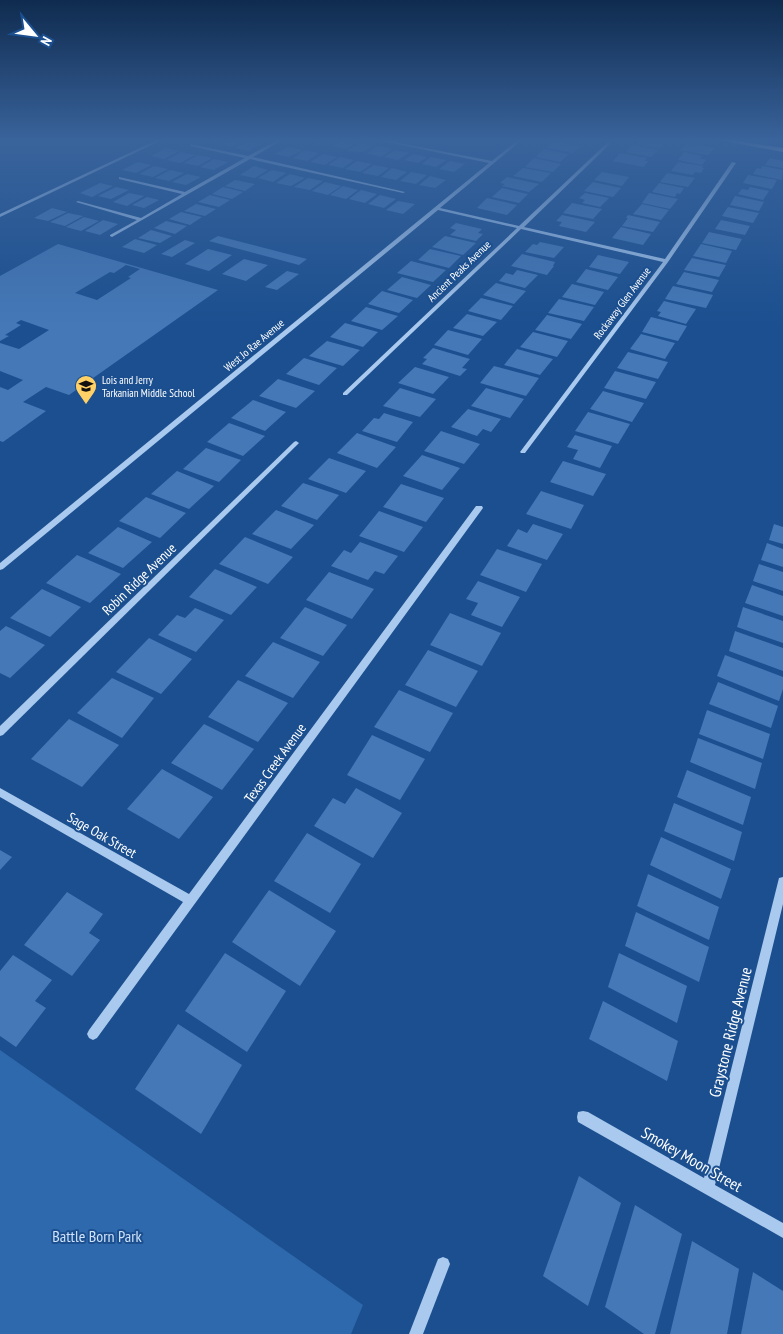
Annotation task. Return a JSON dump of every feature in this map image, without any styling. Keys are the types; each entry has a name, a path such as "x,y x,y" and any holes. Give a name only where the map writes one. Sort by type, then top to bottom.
{"street":[{"path":"0,216 31,201"},
{"path":"112,236 173,201"},
{"name":"West Jo Rae Avenue","path":"0,566 444,201"},
{"name":"Ancient Peaks Avenue","path":"344,394 547,201"},
{"name":"Rockaway Glen Avenue","path":"523,452 666,260 707,201"},
{"path":"78,202 141,219"},
{"path":"436,208 666,260"},
{"name":"Robin Ridge Avenue","path":"0,732 296,443"},
{"name":"Texas Creek Avenue","path":"93,1034 479,508"},
{"name":"Sage Oak Street","path":"0,792 191,902"},
{"name":"Graystone Ridge Avenue","path":"708,1188 783,882"},
{"name":"Smokey Moon Street","path":"583,1117 783,1231"},
{"path":"416,1334 443,1264"}],"green space":[{"name":"Battle Born Park","path":"0,1050 363,1305 351,1334 0,1334"}],"building":[{"path":"114,201 135,201 127,206 113,202"},
{"path":"139,201 157,201 144,208 132,205"},
{"path":"199,201 228,201 219,207"},
{"path":"372,201 393,201 384,208 368,204"},
{"path":"398,201 415,204 403,214 386,210"},
{"path":"484,201 501,201 517,205 507,215 477,208"},
{"path":"584,201 606,201 600,207 582,203"},
{"path":"643,201 676,201 670,209 642,203"},
{"path":"732,201 764,202 759,211 730,205"},
{"path":"572,203 602,209 593,219 563,213"},
{"path":"196,204 216,209 205,216 184,211"},
{"path":"642,204 669,210 661,220 633,214"},
{"path":"728,207 759,213 753,223 722,216"},
{"path":"52,208 67,212 48,221 34,218"},
{"path":"181,212 202,217 190,225 169,219"},
{"path":"68,213 83,216 65,226 50,222"},
{"path":"562,215 595,222 586,232 559,226 562,222 556,221"},
{"path":"628,215 660,222 653,232 622,226"},
{"path":"84,217 99,221 81,231 66,227"},
{"path":"103,220 118,224 100,235 85,231"},
{"path":"721,220 750,226 745,235 715,229"},
{"path":"166,221 187,226 175,234 154,228"},
{"path":"456,223 482,229 478,233 483,234 476,241 450,235 456,230 450,228"},
{"path":"621,227 651,234 643,245 612,238"},
{"path":"151,230 172,236 160,243 138,238"},
{"path":"709,232 742,239 736,250 702,243"},
{"path":"218,236 307,259 299,265 209,241"},
{"path":"445,236 476,243 463,255 432,247"},
{"path":"135,239 157,245 144,253 122,247"},
{"path":"185,240 195,243 172,257 161,254"},
{"path":"540,242 564,247 554,258 525,252 533,244 537,245"},
{"path":"58,244 218,290 69,395 46,387 23,402 46,411 3,442 0,441 0,387 8,390 23,380 0,371 0,343 19,349 49,330 21,320 16,323 21,325 5,335 9,336 0,341 0,276","holes":["126,265 140,269 128,277 131,278 97,300 75,293 110,272 114,273"]},
{"path":"701,244 732,251 726,263 693,256"},
{"path":"208,249 232,255 209,271 185,264"},
{"path":"430,249 461,256 449,268 418,260"},
{"path":"522,254 555,262 554,266 547,275 511,266"},
{"path":"598,255 629,262 620,274 589,267"},
{"path":"692,258 726,265 719,277 684,270"},
{"path":"244,259 268,265 246,281 222,274"},
{"path":"411,261 446,270 433,282 397,273"},
{"path":"586,269 618,277 608,290 576,282"},
{"path":"517,270 538,275 525,288 499,281 506,273 513,275"},
{"path":"287,271 299,274 277,290 265,287"},
{"path":"684,272 719,280 712,292 676,284"},
{"path":"402,277 431,285 417,298 387,290"},
{"path":"496,283 526,291 514,304 483,295"},
{"path":"572,284 604,292 595,305 562,297"},
{"path":"673,286 713,295 706,308 665,299"},
{"path":"382,291 413,300 399,313 368,304"},
{"path":"481,298 513,306 501,320 468,311"},
{"path":"559,299 594,307 584,321 548,313"},
{"path":"664,301 696,309 686,324 658,316 661,312 657,311"},
{"path":"366,307 398,316 382,330 351,321"},
{"path":"467,314 497,322 483,336 453,328"},
{"path":"547,315 582,324 571,339 535,330"},
{"path":"651,317 687,326 678,341 642,332"},
{"path":"345,323 378,332 363,347 330,337"},
{"path":"448,330 482,339 468,355 434,345"},
{"path":"533,332 568,341 557,357 520,347"},
{"path":"641,334 675,343 665,359 630,349"},
{"path":"327,341 360,350 343,366 309,356"},
{"path":"433,348 470,359 462,368 467,369 460,376 422,364 427,359 423,358"},
{"path":"517,349 553,359 540,375 504,365"},
{"path":"628,352 668,362 658,379 617,368"},
{"path":"304,358 337,368 319,385 286,374"},
{"path":"494,366 539,378 526,396 480,383"},
{"path":"415,367 449,377 433,394 398,383"},
{"path":"615,371 656,382 646,399 604,388"},
{"path":"278,379 315,391 296,408 259,396"},
{"path":"400,388 436,399 420,417 383,406"},
{"path":"486,388 524,399 510,418 471,406"},
{"path":"603,391 644,403 632,422 590,409"},
{"path":"253,400 286,412 265,431 231,418"},
{"path":"468,409 501,419 491,432 483,429 477,436 451,427"},
{"path":"588,412 630,424 618,444 575,431"},
{"path":"384,413 413,422 397,442 362,431 374,418 379,419"},
{"path":"229,423 265,436 243,456 207,442"},
{"path":"441,431 480,444 464,464 424,451"},
{"path":"357,433 396,447 377,468 337,453"},
{"path":"575,435 612,446 600,468 573,459 578,450 567,447"},
{"path":"206,448 241,460 219,482 183,469"},
{"path":"422,455 460,468 442,490 403,476"},
{"path":"329,458 366,471 346,493 308,479"},
{"path":"563,461 606,474 593,496 550,482"},
{"path":"177,471 214,486 189,509 151,494"},
{"path":"303,483 339,495 317,520 281,506"},
{"path":"401,484 444,498 426,522 383,507"},
{"path":"541,491 584,505 571,529 526,514"},
{"path":"146,497 186,513 160,538 119,521"},
{"path":"276,510 314,525 291,549 252,534"},
{"path":"379,511 423,527 404,552 359,536"},
{"path":"533,524 563,534 547,560 507,546 518,529 527,533"},
{"path":"774,524 783,527 783,544 769,540"},
{"path":"118,527 152,542 123,568 88,553"},
{"path":"245,537 293,557 268,584 219,564"},
{"path":"360,542 398,556 384,574 375,571 368,580 331,566 344,550 351,553"},
{"path":"767,543 783,549 783,567 761,560"},
{"path":"497,549 542,564 526,592 480,575"},
{"path":"77,555 121,574 90,603 46,583"},
{"path":"759,564 783,572 783,591 753,581"},
{"path":"215,569 257,587 231,615 189,597"},
{"path":"329,572 374,589 352,619 306,600"},
{"path":"478,581 520,597 502,627 471,615 478,603 466,599"},
{"path":"752,585 783,596 783,616 745,603"},
{"path":"42,589 81,607 50,637 10,618"},
{"path":"305,607 347,625 323,656 280,638"},
{"path":"743,607 783,621 783,643 737,627"},
{"path":"195,608 224,620 196,652 158,635 177,615 185,618"},
{"path":"450,613 501,633 482,666 430,645"},
{"path":"6,626 45,645 10,678 0,673 0,631"},
{"path":"735,631 783,648 783,671 729,651"},
{"path":"149,638 192,659 161,694 116,672"},
{"path":"273,642 320,662 293,698 245,676"},
{"path":"428,650 478,671 456,707 405,685"},
{"path":"725,655 783,677 783,689 779,701 717,676"},
{"path":"112,678 154,698 122,738 77,713"},
{"path":"238,680 288,703 258,742 208,717"},
{"path":"718,682 778,706 771,728 709,704"},
{"path":"399,690 453,713 430,752 374,727"},
{"path":"707,710 770,734 763,759 699,734"},
{"path":"69,719 119,745 82,787 31,759"},
{"path":"204,724 254,749 222,790 171,763"},
{"path":"372,735 425,759 400,800 347,775"},
{"path":"698,738 762,763 755,789 690,762"},
{"path":"162,769 213,797 179,839 127,809"},
{"path":"687,770 751,797 743,825 677,797"},
{"path":"356,788 402,813 373,858 314,826 333,798 345,804"},
{"path":"674,803 742,832 734,861 664,831"},
{"path":"307,833 361,864 330,913 274,881"},
{"path":"661,837 731,869 721,899 650,865"},
{"path":"0,850 12,857 0,870"},
{"path":"648,874 719,907 709,940 637,906"},
{"path":"269,890 336,931 300,986 232,942"},
{"path":"67,892 103,914 89,933 100,940 72,976 24,945"},
{"path":"636,912 709,947 699,982 625,946"},
{"path":"225,953 286,991 247,1052 185,1011"},
{"path":"619,953 687,986 677,1023 608,987"},
{"path":"13,955 52,980 35,1001 46,1008 16,1047 0,1036 0,971"},
{"path":"603,1001 678,1041 667,1081 589,1039"},
{"path":"178,1024 242,1065 201,1134 135,1089"},
{"path":"579,1176 621,1203 588,1306 543,1276"},
{"path":"635,1205 682,1234 655,1334 644,1334 605,1307"},
{"path":"692,1241 739,1269 727,1334 670,1334"},
{"path":"753,1272 783,1291 783,1334 741,1334"}],"place":[{"name":"Lois and Jerry Tarkanian Middle School","path":"86,405"}]}
